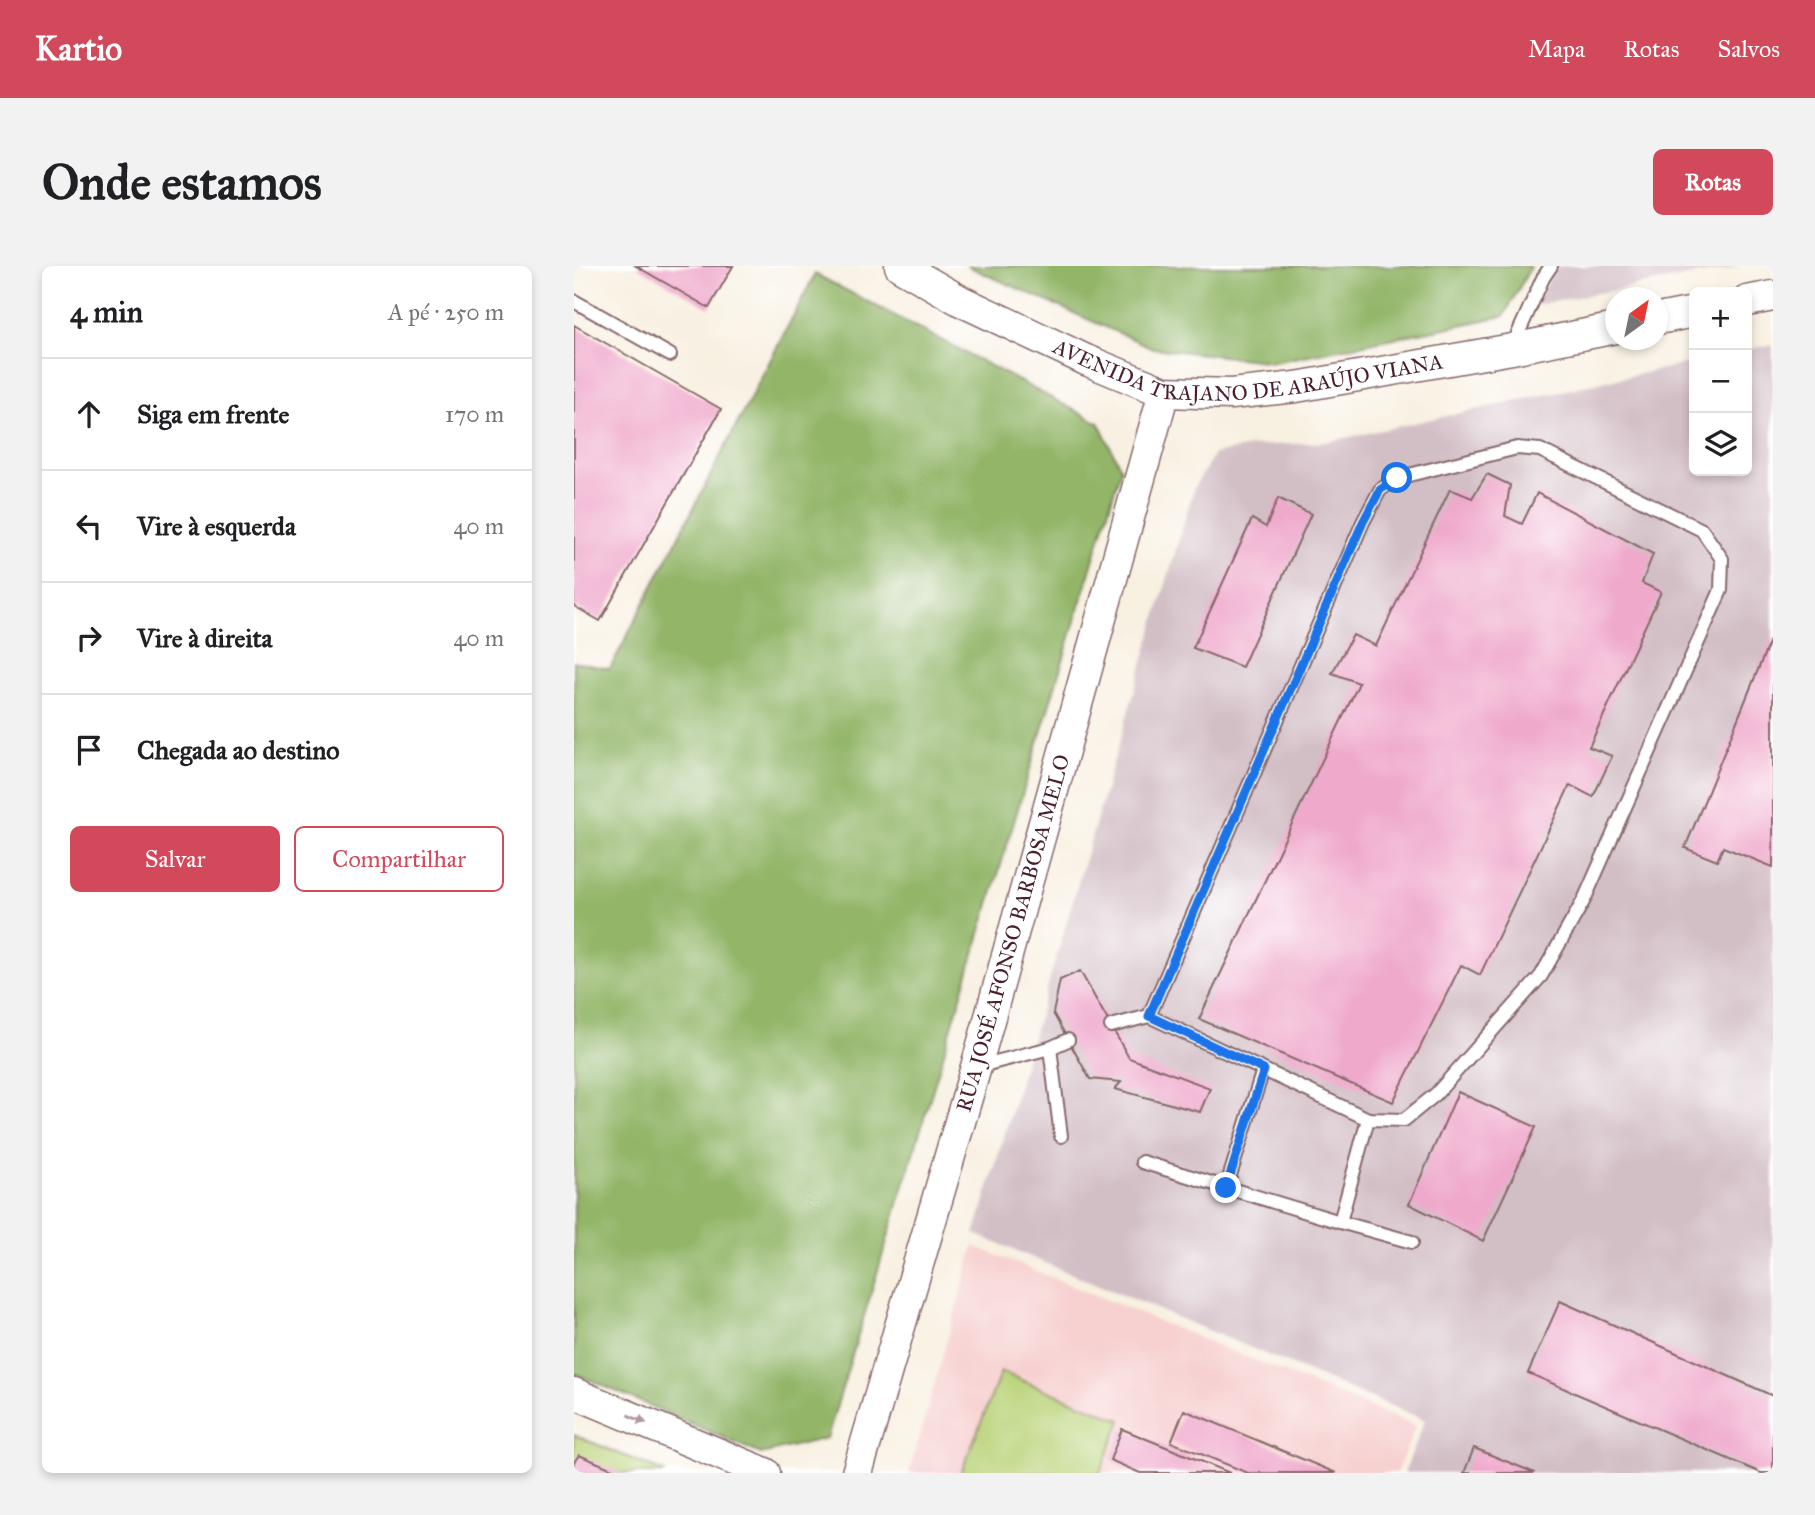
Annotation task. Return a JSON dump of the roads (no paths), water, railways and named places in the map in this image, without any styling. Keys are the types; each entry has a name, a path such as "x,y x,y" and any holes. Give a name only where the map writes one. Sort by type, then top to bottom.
{"street":[{"name":"AVENIDA TRAJANO DE ARAÚJO VIANA","path":"900,266 961,302 1086,360 1164,392 1231,394 1296,387 1605,330"},
{"path":"1752,300 1773,296"},
{"path":"1668,317 1689,313"},
{"name":"RUA JOSÉ AFONSO BARBOSA MELO","path":"857,1473 976,1067 1164,392"},
{"path":"574,1393 765,1473"}],"lane":[{"path":"1512,349 1551,266"},
{"path":"574,301 670,355"},
{"path":"1111,1026 1149,1016 1368,1119 1404,1120 1436,1094 1541,976 1584,900 1721,590 1722,559 1702,530 1540,450 1517,448 1410,474 1397,478 1380,490 1357,534 1149,1016"},
{"path":"976,1067 1068,1041"},
{"path":"1050,1048 1061,1136"},
{"path":"1226,1188 1264,1070"},
{"path":"1340,1222 1368,1119"},
{"path":"1142,1162 1412,1242"}]}
